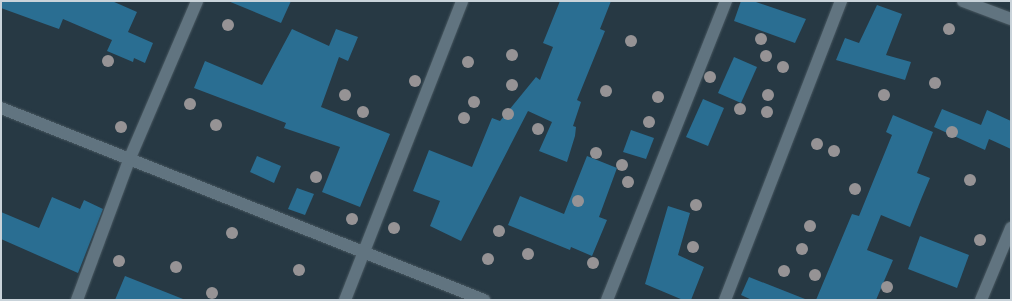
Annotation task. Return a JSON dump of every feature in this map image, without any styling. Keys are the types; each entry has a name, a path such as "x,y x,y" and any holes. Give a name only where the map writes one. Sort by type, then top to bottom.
{"street":[{"path":"77,300 129,160 197,1"},
{"path":"345,300 462,1"},
{"path":"607,300 726,1"},
{"path":"725,300 841,1"},
{"path":"963,1 1011,19"},
{"path":"1,108 484,300"},
{"path":"981,300 1011,228"}],"building":[{"path":"1,1 112,1 137,12 128,32 153,43 145,63 134,58 133,62 107,51 112,40 63,19 59,29 1,8"},
{"path":"228,1 291,1 281,23"},
{"path":"560,1 611,1 600,29 605,31 577,100 581,102 573,126 576,127 575,136 567,162 539,151 552,122 528,111 461,241 430,226 440,201 413,191 429,150 472,167 492,118 500,121 536,77 540,80 553,47 543,43"},
{"path":"741,1 753,1 806,19 795,43 734,21"},
{"path":"877,5 902,14 886,55 911,62 905,80 836,60 845,38 859,43"},
{"path":"292,29 329,46 336,29 358,37 348,61 339,57 321,107 390,134 360,207 322,192 340,147 284,128 286,123 194,88 205,61 262,85"},
{"path":"734,57 757,67 741,103 718,93"},
{"path":"703,99 724,108 708,146 686,137"},
{"path":"942,109 981,125 987,110 1011,121 1011,149 989,139 985,150 934,127"},
{"path":"893,115 933,132 917,173 930,178 910,227 881,215 867,250 893,260 876,300 816,300 852,214 859,216 892,135 886,132"},
{"path":"631,130 654,138 646,159 623,152"},
{"path":"257,156 281,166 274,183 250,172"},
{"path":"587,156 617,168 599,217 607,220 592,256 571,247 570,250 508,225 520,196 564,214"},
{"path":"297,188 314,194 305,215 288,209"},
{"path":"52,197 80,209 84,200 103,209 78,273 1,239 1,212 39,228"},
{"path":"668,206 690,213 678,255 704,267 691,300 683,300 645,284"},
{"path":"920,236 969,255 957,288 908,269"},
{"path":"125,276 183,299 183,300 115,300"},
{"path":"749,277 805,300 752,300 741,295"}]}
